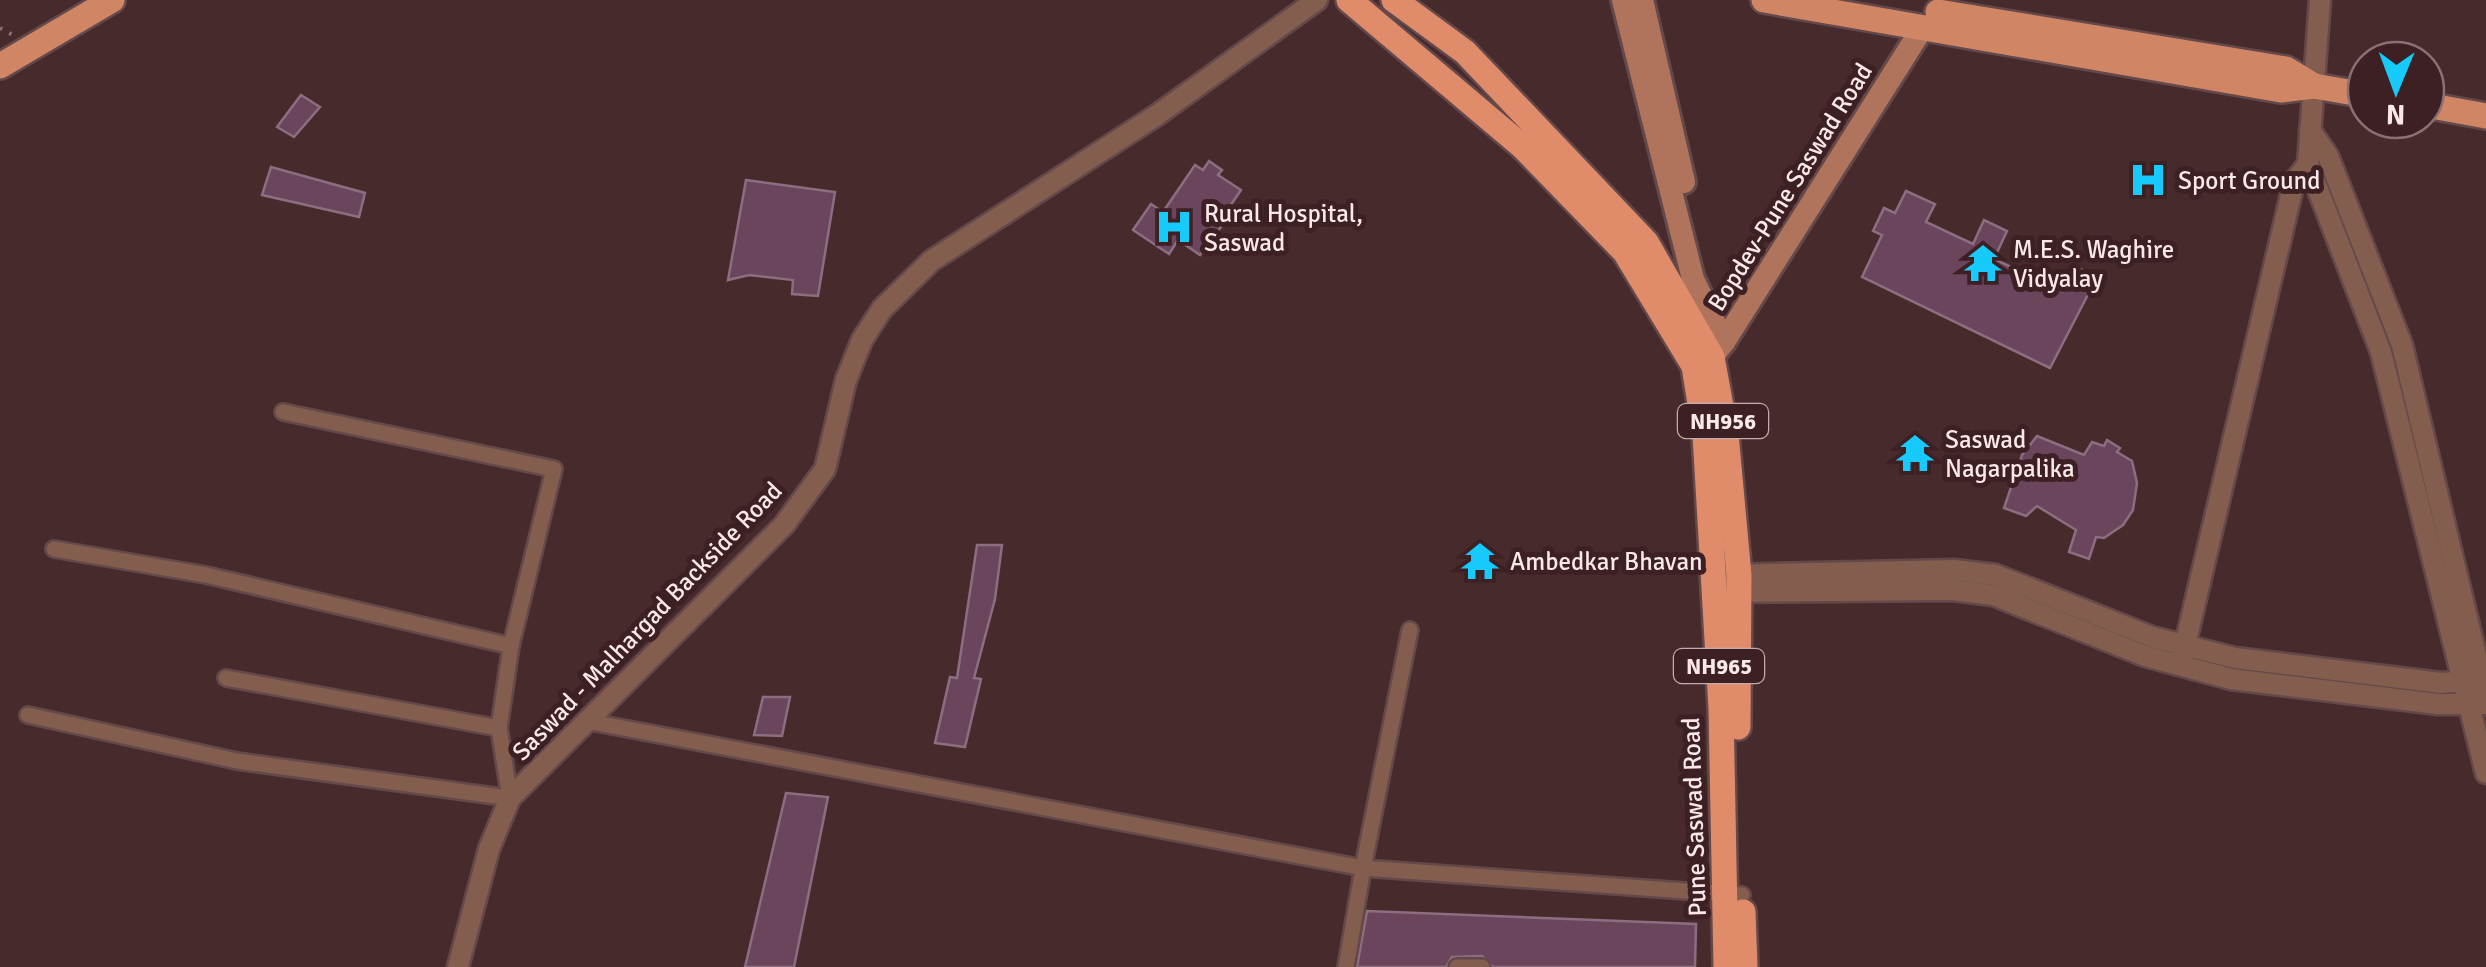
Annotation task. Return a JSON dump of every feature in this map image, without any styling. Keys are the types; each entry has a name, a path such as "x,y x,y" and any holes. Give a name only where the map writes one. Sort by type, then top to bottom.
{"highway":[{"path":"1349,0 1524,148 1624,252 1710,355"},
{"path":"1394,0 1465,52 1646,242 1710,355 1706,435 1727,584 1736,786 1734,896 1745,967"},
{"name":"Pune Saswad Road","path":"1726,967 1734,896"}],"main road":[{"path":"0,66 112,0"},
{"path":"1623,0 1686,219"},
{"path":"1642,0 1686,219 1694,279 1705,298 1710,355"},
{"path":"1764,0 1937,13"},
{"path":"1865,0 2280,90 2314,86 2346,92"},
{"name":"Bopdev-Pune Saswad Road","path":"1710,355 1937,13"},
{"path":"2446,109 2486,116"}],"street":[{"name":"Saswad - Malhargad Backside Road","path":"458,967 489,850 510,798 784,525 825,469 846,380 862,340 882,309 919,273 1054,178 1156,115 1317,0"},
{"path":"2320,0 2308,164 2381,352 2474,698 2486,773"},
{"path":"2310,130 2328,156 2402,345 2482,680 2474,698"},
{"path":"2182,655 2294,182 2308,164"},
{"path":"28,714 237,761 510,798 499,728 511,646 554,469 283,412"},
{"path":"54,549 206,575 511,646"},
{"path":"1727,584 1954,570 2182,655 2231,678 2474,698"},
{"path":"1346,967 1410,630"},
{"path":"226,678 499,728"},
{"path":"586,721 1363,868 1734,896"},
{"path":"1457,967 1482,967"}],"building":[{"path":"301,95 320,107 294,137 277,127"},
{"path":"1209,161 1222,170 1218,175 1241,190 1226,212 1230,215 1200,255 1178,240 1169,254 1133,230 1151,204 1163,212 1195,165 1203,170"},
{"path":"271,167 365,193 359,217 262,195"},
{"path":"746,180 835,192 818,296 792,294 793,280 749,275 728,280"},
{"path":"1906,191 1935,204 1926,222 1973,244 1984,220 2007,231 1994,259 2063,291 2074,266 2097,277 2050,368 1862,277 1882,235 1873,231 1884,208 1895,213"},
{"path":"2037,436 2084,455 2092,442 2104,446 2107,440 2132,461 2137,483 2133,510 2123,525 2104,538 2096,537 2089,559 2069,552 2076,530 2037,506 2026,516 2004,508 2022,455"},
{"path":"977,545 1002,545 995,599 974,678 981,679 965,747 935,743 950,677 957,678"},
{"path":"763,697 790,697 782,736 754,735"},
{"path":"786,793 828,797 794,967 745,967"},
{"path":"1367,911 1696,924 1695,967 1493,967 1482,956 1452,957 1446,967 1357,967"}],"place":[{"name":"Sport Ground","path":"2148,180"},
{"name":"Rural Hospital, Saswad","path":"1174,227"},
{"name":"M.E.S. Waghire Vidyalay","path":"1983,263"},
{"name":"Saswad Nagarpalika","path":"1915,453"},
{"name":"Ambedkar Bhavan","path":"1480,561"}]}
